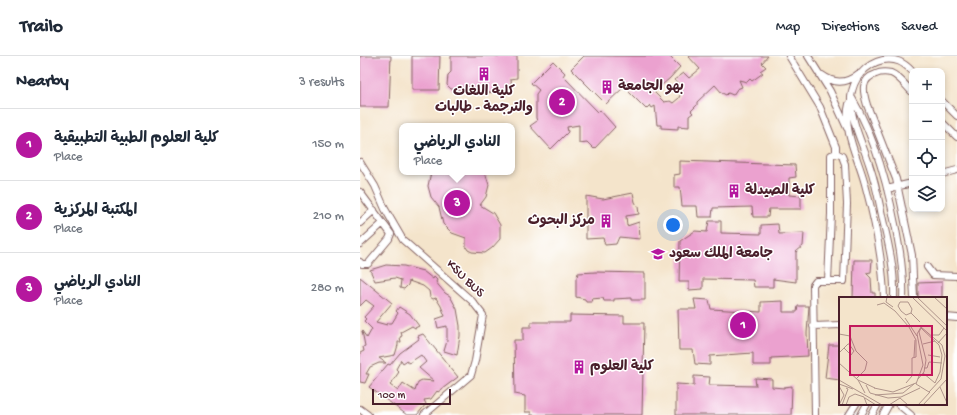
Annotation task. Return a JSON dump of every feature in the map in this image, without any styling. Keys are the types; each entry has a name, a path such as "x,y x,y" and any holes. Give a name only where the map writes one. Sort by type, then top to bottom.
{"lane":[{"path":"789,56 820,107 836,147 836,153"},
{"path":"808,56 830,91 848,131 865,182 876,227 883,268 884,297"},
{"path":"903,56 905,64"},
{"path":"818,72 829,80 838,83 853,78 869,65 880,61 892,59 905,64 909,68"},
{"path":"848,131 847,114 853,86 861,72"},
{"path":"909,89 899,78 891,73 880,72 869,76 864,83 865,100 898,187 912,255 914,297"},
{"path":"851,97 860,112 873,142 887,189 895,223 903,275 903,297"},
{"path":"851,97 854,120 870,167 891,255 894,297"},
{"path":"945,104 957,116"},
{"path":"945,125 957,137"},
{"path":"815,415 813,326 814,285 816,280 844,280 847,204 845,164 842,156 836,153"},
{"path":"828,280 831,214 831,155 836,153"},
{"name":"KSU BUS","path":"360,162 375,186 385,209 403,240 472,301 483,315 471,375 424,415"},
{"path":"945,173 957,170"},
{"path":"887,189 909,184"},
{"path":"360,262 367,265 389,239 391,234 374,210 361,196"},
{"path":"360,222 374,210"},
{"path":"360,244 383,222"},
{"path":"927,267 933,275 957,276"},
{"path":"947,317 957,318"},
{"path":"813,326 839,326"},
{"path":"849,415 855,405"},
{"path":"861,415 866,405"},
{"path":"872,415 877,405"},
{"path":"884,415 889,405"},
{"path":"899,405 911,415"},
{"path":"360,409 368,415"}],"building":[{"path":"360,56 391,56 389,107 360,107"},
{"path":"412,56 440,56 439,90 412,90"},
{"name":"كلية اللغات والترجمة - طالبات","path":"451,56 517,56 517,78 511,79 512,92 476,93 472,87 467,87 464,90 451,89 447,85 448,75 451,72"},
{"path":"584,56 669,56 680,67 654,92 664,102 670,101 673,103 681,94 676,89 680,84 674,80 684,73 689,78 700,69 688,56 768,56 762,63 766,67 760,71 763,73 752,81 750,79 747,82 739,80 742,87 737,89 733,95 728,93 726,95 722,93 715,85 697,102 697,105 691,111 693,113 689,116 689,127 678,126 678,129 661,128 661,125 657,125 655,106 652,108 650,105 646,109 624,87 606,104 571,69"},
{"path":"553,61 565,73 563,76 598,112 600,110 615,127 594,149 587,142 579,143 579,125 567,127 568,132 551,149 530,126 537,121 536,94 539,90 531,83"},
{"name":"كلية الصيدلة","path":"680,161 795,165 796,177 789,178 789,195 801,196 801,209 769,209 768,217 753,217 752,207 713,208 712,217 698,217 697,206 682,206 680,187 674,187 674,175 680,174"},
{"path":"430,175 486,175 489,185 486,197 480,205 493,213 500,225 500,239 485,253 472,252 468,250 466,247 466,238 452,233 443,224 439,207 431,197 428,186"},
{"name":"مركز البحوث","path":"633,193 639,214 626,216 627,226 639,222 640,239 619,237 616,244 605,245 603,238 586,239 586,196 603,199"},
{"path":"709,221 721,221 721,233 761,234 761,225 778,224 779,234 804,233 803,246 796,252 796,282 773,279 773,287 754,287 753,280 703,279 703,289 689,290 689,282 679,282 680,241 695,231 707,232"},
{"path":"854,260 872,260 871,272 866,273 871,278 872,293 875,293 875,297 853,297"},
{"path":"386,265 404,266 423,271 433,279 434,277 439,286 450,296 457,309 460,326 457,355 444,351 447,341 447,326 438,328 436,319 445,316 436,298 433,299 430,297 429,291 423,286 409,281 408,285 404,289 400,288 401,280 395,278 375,281 370,270"},
{"path":"578,273 645,273 645,300 631,300 631,298 604,301 603,298 591,299 592,302 586,302 585,299 576,297 576,278"},
{"path":"360,277 392,303 376,322 387,325 388,323 392,323 398,313 396,311 399,307 410,314 419,326 415,328 412,326 401,332 401,342 398,342 395,355 379,358 386,363 379,363 370,367 366,374 369,374 365,383 360,382 360,353 364,351 363,347 365,346 362,331 367,338 372,329 364,321 366,319 364,317 374,306 366,300 360,306"},
{"path":"942,282 942,297 918,297 918,283"},
{"path":"694,299 709,300 711,309 761,312 761,302 783,301 783,312 797,312 798,306 809,306 807,333 808,356 771,358 771,365 753,365 753,353 710,356 710,365 695,364 693,350 679,350 678,309 696,309"},
{"name":"كلية العلوم","path":"570,315 624,316 624,323 644,323 642,415 531,415 531,412 525,412 525,396 515,394 514,340 523,340 523,327 531,327 531,322 570,322"},
{"path":"423,334 458,377 438,392 437,391 431,399 424,400 426,404 417,415 407,415 369,387 388,364 390,365 400,353 419,339 418,336","holes":["421,355 426,362 419,368 434,381 422,380 418,382 415,391 403,383 398,391 390,385 399,372 396,369 401,360 403,363 406,361 409,363"]},
{"path":"829,345 839,345 839,380 825,378"},
{"path":"694,376 710,377 709,385 756,386 755,378 772,379 772,387 784,388 792,386 791,415 676,415 676,384 694,385"}],"place":[{"name":"كلية اللغات والترجمة - طالبات","path":"484,74"},
{"name":"بهو الجامعة","path":"607,87"},
{"name":"المكتبة المركزية","path":"562,102"},
{"name":"كلية الصيدلة","path":"734,191"},
{"name":"النادي الرياضي","path":"457,203"},
{"name":"مركز البحوث","path":"606,221"},
{"name":"جامعة الملك سعود","path":"658,254"},
{"name":"كلية العلوم الطبية التطبيقية","path":"743,325"},
{"name":"كلية العلوم","path":"579,367"}]}
